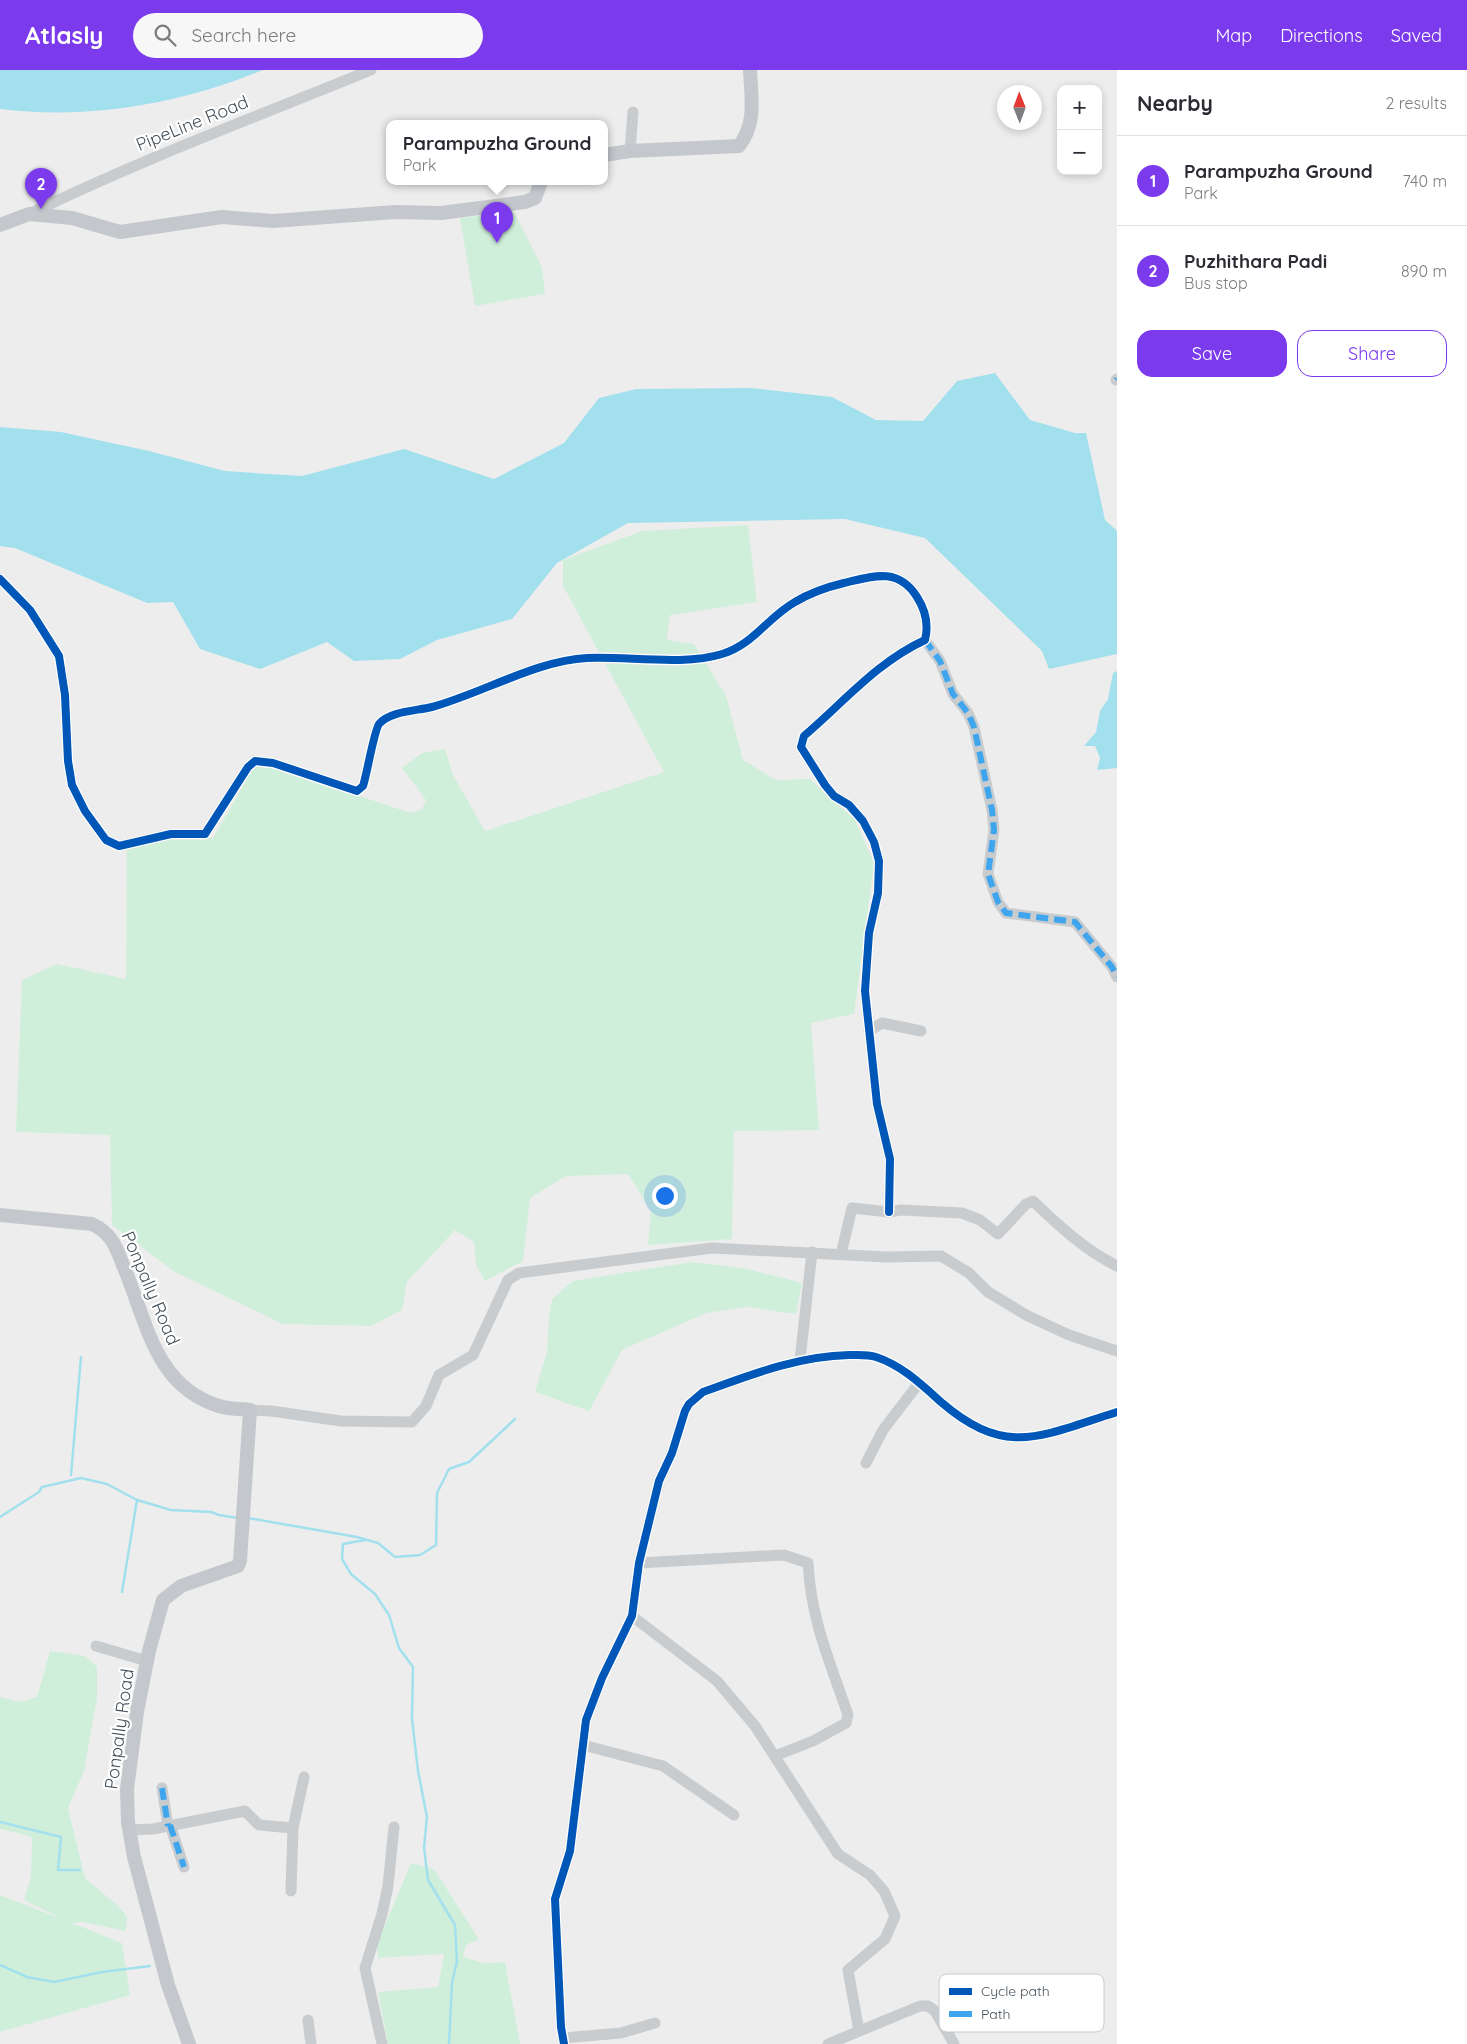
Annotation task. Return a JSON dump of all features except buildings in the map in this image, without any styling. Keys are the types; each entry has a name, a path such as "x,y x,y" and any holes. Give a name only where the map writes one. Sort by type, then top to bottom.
{"main road":[{"path":"608,154 630,151 739,146 748,134 751,118 750,70"},
{"path":"0,225 29,214 72,218 120,232 222,217 273,221 395,212 440,213 525,202 535,198 540,185"},
{"name":"Ponpally Road","path":"0,1215 92,1224 105,1230 118,1252 156,1351 175,1380 189,1393 220,1407 250,1410 238,1566 182,1586 163,1600 137,1712 127,1789 134,1857 168,1985 189,2044"}],"street":[{"name":"PipeLine Road","path":"29,214 82,188 179,147 371,70"},
{"path":"630,151 633,112"},
{"path":"0,579 30,610 59,656 65,695 68,761 72,785 85,811 106,840 119,846 171,834 205,834 219,815 248,767 255,761 273,763 357,791 363,786 378,725 390,716 460,699 540,668 584,658 645,660 722,654 751,640 781,610 831,585 862,577 883,575 901,580 912,589 924,609 928,626 924,640 913,645 868,676 804,736 801,747 834,796 849,805 863,821 874,842 880,861 880,878 869,933 865,974 866,1010 877,1104 890,1159 889,1212"},
{"path":"924,640 940,661 953,694 968,713 974,727 984,781 990,798 994,830 988,874 998,902 1006,913 1075,922 1117,977"},
{"path":"869,1030 882,1023 921,1031"},
{"path":"841,1254 852,1208 889,1212 901,1210 962,1213 980,1220 998,1234 1026,1204 1033,1201 1064,1230 1100,1257 1117,1266"},
{"path":"250,1410 372,1423 412,1422 426,1406 439,1375 473,1355 508,1280 519,1273 712,1248 886,1257 941,1256 969,1273 988,1292 1028,1316 1069,1335 1117,1351"},
{"path":"800,1360 812,1252"},
{"path":"655,2023 621,2034 564,2041 556,1952 555,1898 570,1851 586,1720 598,1686 632,1616 639,1563 659,1480 672,1453 682,1419 689,1404 703,1392 800,1360 825,1355 868,1355 908,1373 955,1414 985,1432 1011,1438 1028,1438 1117,1412"},
{"path":"866,1463 882,1430 919,1383"},
{"path":"639,1563 784,1555 808,1563 810,1594 820,1638 848,1715 846,1723 814,1741 775,1756"},
{"path":"632,1616 717,1681 755,1726 838,1854 870,1875 884,1892 895,1916 885,1940 848,1970 859,2031"},
{"path":"96,1646 148,1661"},
{"path":"583,1745 663,1766 734,1816"},
{"path":"291,1891 294,1828 304,1777"},
{"path":"162,1788 169,1826 184,1867"},
{"path":"130,1830 169,1826 245,1811 259,1826 294,1828"},
{"path":"382,2044 365,1968 382,1914 390,1869 394,1827"},
{"path":"828,2044 920,2006 928,2006 939,2019"},
{"path":"308,2020 311,2044"},
{"path":"947,2032 954,2044"}],"green space":[{"path":"514,212 542,267 545,294 475,306 460,218"},
{"path":"748,525 757,602 670,615 667,640 694,644 726,696 743,760 776,780 810,779 855,820 874,863 854,1014 811,1023 819,1130 734,1131 732,1239 648,1245 651,1211 628,1174 566,1176 530,1198 523,1261 485,1281 476,1265 474,1242 455,1230 407,1282 402,1310 371,1326 283,1324 175,1272 112,1225 110,1135 16,1132 22,980 57,964 126,979 127,839 213,838 257,762 411,813 422,809 426,800 402,768 422,753 445,749 453,775 485,831 664,772 563,586 563,560 642,531"},
{"path":"692,1262 743,1268 802,1283 796,1314 746,1307 706,1313 622,1350 589,1411 535,1392 547,1352 552,1299 573,1281"},
{"path":"50,1651 85,1656 97,1667 97,1698 84,1771 68,1808 85,1878 116,1904 127,1916 126,1931 82,1922 72,1923 122,1943 130,1995 0,2032 0,1895 62,1919 24,1900 31,1877 32,1837 0,1829 0,1697 20,1702 37,1697"},
{"path":"411,1863 434,1869 479,1939 466,1945 463,1957 485,1963 505,1962 520,2044 388,2044 378,1992 438,1987 444,1954 378,1958 377,1944"}],"water":[{"path":"0,70 263,70 200,92 167,100 101,110 33,112 0,109"},
{"path":"995,373 1030,420 1075,433 1086,433 1105,520 1117,531 1117,654 1049,669 1042,651 925,538 845,519 628,523 557,563 512,619 437,640 400,659 354,661 327,642 260,669 200,649 173,602 147,603 15,548 0,546 0,427 61,432 149,451 225,471 302,476 404,449 494,479 564,443 599,398 636,389 750,388 832,397 876,420 923,421 957,381"},
{"path":"1117,671 1117,768 1097,770 1100,758 1095,746 1084,746 1096,732 1100,711 1108,699 1113,673"}],"waterway":[{"path":"71,1475 81,1357"},
{"path":"248,1518 357,1537 378,1543 395,1557 420,1555 436,1545 437,1493 449,1469 469,1462 515,1419"},
{"path":"0,1517 39,1492 42,1487 81,1478 107,1484 137,1500 171,1510 211,1512 238,1518"},
{"path":"122,1592 137,1500"},
{"path":"365,1540 343,1544 342,1559 351,1574 375,1594 389,1615 399,1648 413,1667 412,1719 418,1771 427,1817 424,1847 428,1880 455,1925 457,1961 452,1983 449,2044"},
{"path":"0,1822 61,1837 58,1870 80,1870"},
{"path":"0,1965 27,1977 54,1982 102,1972 150,1966"}],"marked path":[{"path":"925,640 940,661 953,694 968,713 974,727 992,810 994,830 988,874 998,902 1006,913 1075,922 1112,967 1117,977"},
{"path":"162,1788 168,1826"},
{"path":"170,1825 184,1867"}],"cycle path":[{"path":"0,579 30,610 59,656 65,695 68,761 72,785 85,811 106,840 119,846 171,834 205,834 248,767 255,761 273,763 357,791 363,786 377,728 379,724 390,716 432,707 529,671 568,660 587,658 655,660 707,658 733,650 752,638 785,608 825,588 875,576 884,576 902,581 910,587 923,607 927,623 925,640 876,671 804,736 801,747 834,796 849,805 863,821 874,842 879,861 878,893 869,933 865,991 877,1104 890,1159 889,1212"},
{"path":"564,2044 561,2027 555,1899 570,1851 586,1720 602,1678 632,1616 639,1563 659,1481 672,1453 689,1404 703,1392 774,1368 830,1356 869,1355 894,1365 926,1388 964,1420 986,1431 1006,1436 1026,1437 1046,1434 1117,1412"}],"place":[{"name":"Puzhithara Padi","path":"41,209"},
{"name":"Parampuzha Ground","path":"497,243"}]}
